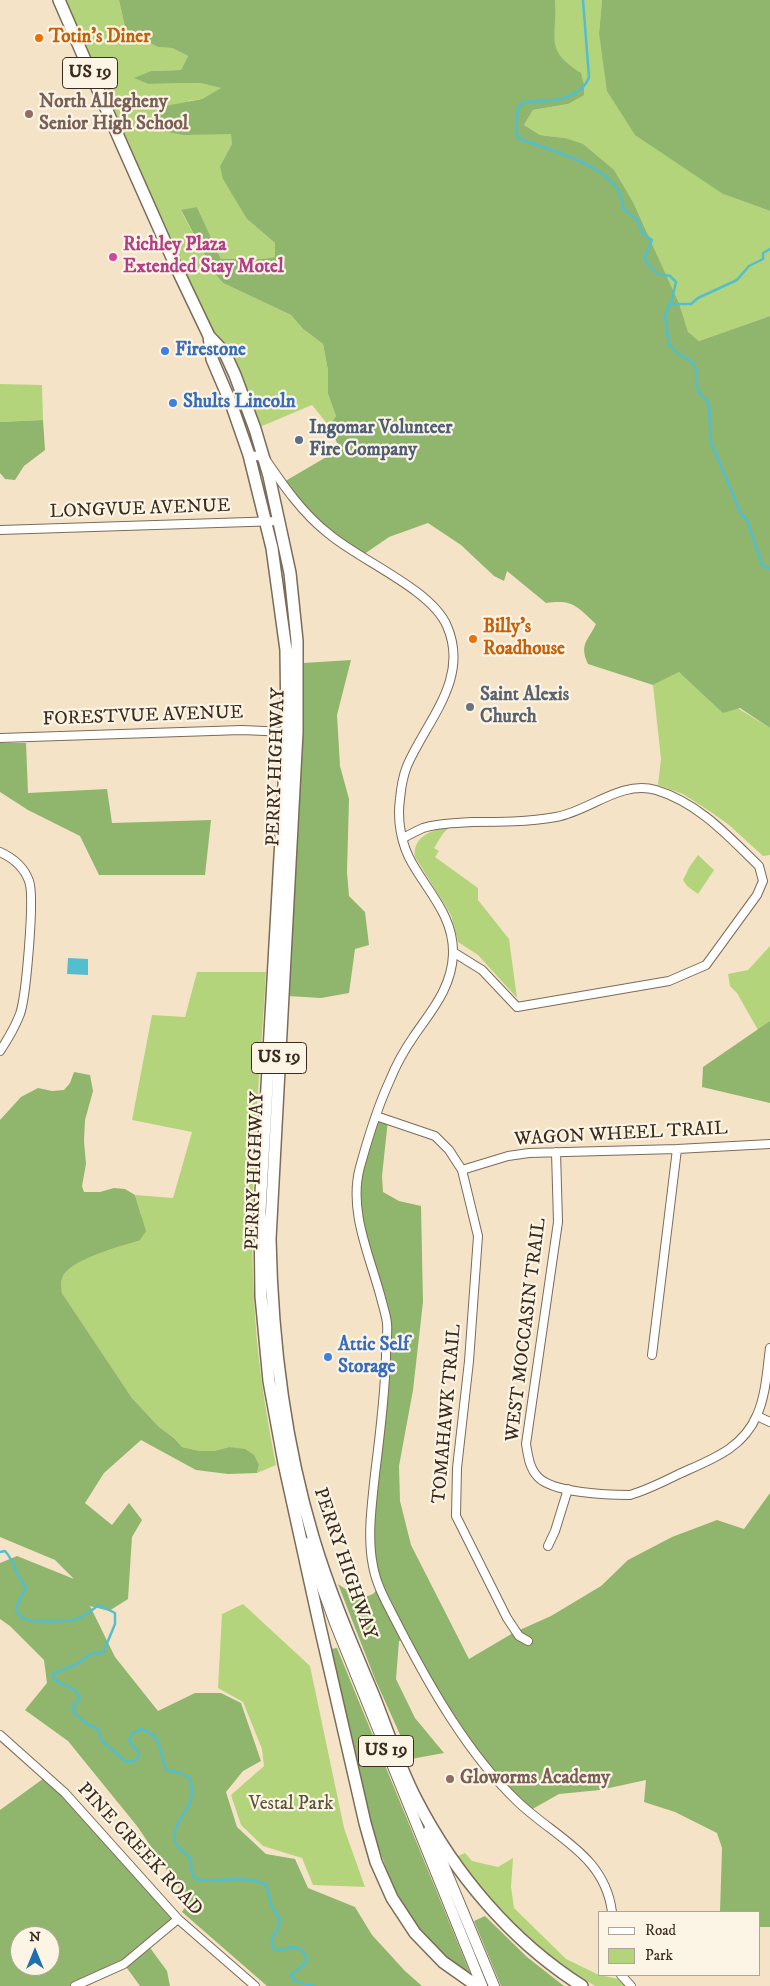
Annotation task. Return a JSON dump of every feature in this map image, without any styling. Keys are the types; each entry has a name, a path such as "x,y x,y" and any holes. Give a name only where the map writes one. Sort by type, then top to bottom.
{"highway":[{"name":"PERRY HIGHWAY","path":"59,0 125,153 209,336 212,359 232,406 249,455 277,575 285,640 288,692 287,732 260,1239 262,1306 269,1381 278,1436 296,1514"},
{"name":"PERRY HIGHWAY","path":"209,336 225,353 245,401 264,457 280,521 290,573 295,618 298,713 270,1211 271,1295 276,1352 292,1452 316,1546 342,1620 416,1799"},
{"path":"296,1514 365,1823 381,1875 399,1910 424,1943 444,1962 478,1985"},
{"path":"416,1799 457,1864 492,1910 533,1950 582,1986"}],"main road":[{"name":"PERRY HIGHWAY","path":"296,1514 335,1623 478,1985"},
{"name":"PERRY HIGHWAY","path":"416,1799 494,1986"}],"street":[{"path":"249,455 264,457 293,498 321,528 345,547 419,594 438,611 448,630 453,653 452,676 443,702 406,768 399,810 403,838 410,860 441,907 449,924 453,952 452,965 445,992 410,1042 390,1079 358,1174 356,1198 359,1220 387,1322 385,1375 372,1501 370,1539 373,1566 379,1587 432,1688 456,1725 489,1769 516,1800 594,1866 606,1885 612,1911"},
{"name":"LONGVUE AVENUE","path":"0,530 280,521"},
{"name":"FORESTVUE AVENUE","path":"0,738 242,730 287,732"},
{"path":"403,838 424,828 449,823 557,817 580,810 613,794 630,789 644,788 656,790 679,799 703,814 760,866 763,881 757,895 706,965 669,981 517,1007 482,970 453,952"},
{"path":"0,852 12,858 22,869 29,878 32,890 28,951 20,1012 8,1039 0,1051"},
{"path":"376,1116 435,1136 449,1150 462,1170"},
{"name":"WAGON WHEEL TRAIL","path":"462,1170 517,1154 770,1144"},
{"path":"652,1356 676,1149"},
{"name":"WEST MOCCASIN TRAIL","path":"556,1152 558,1222 526,1444 532,1470 539,1478 552,1485 568,1489 630,1495 641,1492 729,1450 750,1430 757,1416 764,1394 770,1348"},
{"name":"TOMAHAWK TRAIL","path":"462,1170 478,1236 457,1468 456,1516 507,1618 519,1636 528,1642"},
{"path":"757,1416 770,1422"},
{"path":"548,1546 555,1531 568,1489"},
{"name":"PINE CREEK ROAD","path":"0,1735 65,1793 178,1919 255,1986"},
{"path":"75,1986 124,1964 178,1919"},
{"path":"623,1976 631,1986"}],"green space":[{"path":"59,0 119,0 125,27 130,33 158,47 172,48 188,56 181,70 151,71 135,78 148,84 200,83 222,88 202,99 188,101 215,134 232,134 232,144 220,166 247,219 275,243 275,257 221,259 197,207 181,211 215,274 223,283 291,315 303,329 323,344 328,371 328,394 336,416 329,426 312,405 255,429 235,375 209,336"},
{"path":"119,0 555,0 555,42 557,49 561,57 569,65 581,73 584,95 568,104 533,110 524,125 540,135 565,138 583,144 614,170 634,204 679,303 688,332 699,341 770,316 770,728 740,708 723,713 679,672 653,685 588,664 584,647 596,624 584,613 569,603 546,603 507,571 504,581 494,576 461,545 428,523 389,537 360,557 333,538 282,483 340,449 329,426 336,416 328,394 328,371 323,344 303,329 291,315 223,283 215,274 181,210 197,207 221,259 275,257 275,243 247,219 223,179 220,166 232,144 231,134 184,135 157,130 154,120 160,107 202,99 221,88 200,83 148,84 134,78 151,71 181,70 188,56 172,48 158,47 130,33 125,27"},
{"path":"555,0 602,0 599,33 723,194 770,211 770,316 699,341 688,333 679,303 634,204 565,138 540,135 524,125 533,110 568,104 581,74 561,57 554,42"},
{"path":"602,0 770,0 770,211 723,194 635,135 607,91 599,33"},
{"path":"0,384 42,385 43,420 0,422"},
{"path":"43,420 45,450 24,466 15,480 5,479 0,473 0,422"},
{"path":"351,660 337,715 340,766 349,799 347,872 349,896 365,912 369,945 355,949 349,993 321,998 288,996 303,732 303,663"},
{"path":"679,672 770,728 770,855 763,856 729,825 683,794 658,785 661,759 653,685"},
{"path":"0,743 26,743 28,793 107,789 112,823 211,820 205,875 99,875 80,836 28,810 0,792"},
{"path":"449,828 434,848 439,851 435,857 478,888 478,900 509,939 517,998 478,955 458,942 451,915 415,857 417,844 424,835 436,830"},
{"path":"698,855 714,870 698,894 687,886 683,880"},
{"path":"770,946 770,1021 758,1030 737,993 730,986 728,974 748,970"},
{"path":"197,972 266,972 252,1214 255,1316 259,1359 276,1465 257,1473 259,1465 229,1447 214,1451 200,1451 182,1447 174,1438 159,1427 132,1398 62,1293 63,1276 73,1266 101,1253 139,1241 141,1214 135,1195 173,1198 192,1132 132,1120 152,1015 185,1017"},
{"path":"770,1021 770,1103 702,1087 703,1067"},
{"path":"74,1072 90,1075 93,1091 85,1120 86,1164 82,1186 84,1192 100,1192 114,1188 125,1189 135,1195 146,1231 139,1241 101,1253 73,1266 62,1278 62,1293 132,1398 159,1427 174,1438 182,1447 200,1451 214,1451 229,1447 245,1449 254,1455 259,1465 257,1473 228,1474 196,1470 141,1440 104,1473 85,1503 112,1525 129,1503 142,1520 132,1537 128,1599 109,1611 90,1606 115,1657 158,1711 195,1693 221,1693 241,1703 261,1761 243,1771 226,1792 237,1827 266,1854 295,1859 308,1888 355,1907 372,1935 405,1971 422,1986 267,1986 182,1912 187,1904 177,1885 137,1826 68,1741 25,1710 47,1683 44,1660 10,1626 0,1619 0,1563 17,1556 74,1579 55,1560 0,1537 0,1120 21,1097 38,1088 52,1091 64,1090 70,1083"},
{"path":"376,1116 388,1120 382,1176 383,1192 399,1201 421,1206 423,1302 413,1390 399,1466 400,1501 411,1545 469,1659 513,1633 551,1616 601,1586 628,1560 672,1537 717,1520 744,1529 770,1493 770,1927 760,1927 760,1911 720,1911 722,1848 717,1833 675,1812 644,1802 646,1780 600,1790 559,1794 529,1811 516,1800 456,1725 406,1639 399,1641 396,1679 415,1718 444,1753 411,1759 375,1679 338,1584 360,1599 373,1594 379,1587 370,1539 387,1322 356,1197"},
{"name":"Vestal Park","path":"243,1604 310,1666 344,1828 365,1887 313,1885 302,1858 263,1846 241,1825 231,1795 264,1766 262,1749 243,1702 218,1688 222,1614"},
{"path":"337,1648 470,1973 446,1957 426,1937 400,1898 390,1877 369,1811 331,1649"},
{"path":"47,1776 178,1919 148,1945 167,1971 170,1986 140,1986 124,1964 75,1986 0,1986 0,1810"},
{"path":"465,1853 472,1861 498,1867 513,1858 511,1887 514,1908 566,1959 598,1976 618,1979 624,1986 595,1986 550,1957 498,1908 473,1879 458,1856"},
{"path":"485,1916 527,1957 564,1986 501,1986 474,1921"}],"water":[{"path":"68,958 88,959 88,975 67,974"}],"waterway":[{"path":"583,0 589,77 585,85 570,95 552,100 524,102 518,108 516,129 518,138 582,162 598,171 611,181 620,193 623,208 638,221 642,233 652,240 645,256 646,262 658,274 670,276 676,282 672,299 665,315 669,344 676,352 692,362 697,372 696,385 701,395 709,403 711,442 741,514 747,520 763,567 770,568"},
{"path":"669,304 691,304 698,298 737,280 749,266 763,259 763,253 770,249"},
{"path":"0,1552 5,1551 9,1555 19,1578 26,1587 17,1605 16,1612 24,1618 43,1621 75,1619 99,1605 115,1613 115,1624 103,1653 91,1654 77,1664 53,1674 54,1679 72,1688 78,1694 80,1699 73,1706 74,1713 87,1724 98,1729 101,1740 125,1761 132,1762 137,1759 139,1753 129,1741 132,1734 140,1729 148,1732 157,1740 167,1770 190,1778 191,1799 174,1834 177,1845 191,1859 191,1870 195,1879 240,1879 266,1885 272,1907 280,1919 277,1931 272,1937 272,1946 276,1951 291,1947 303,1952 307,1962 291,1975 297,1981 314,1986"}],"place":[{"name":"Totin's Diner","path":"39,38"},
{"name":"North Allegheny Senior High School","path":"29,114"},
{"name":"Richley Plaza Extended Stay Motel","path":"113,257"},
{"name":"Firestone","path":"165,351"},
{"name":"Shults Lincoln","path":"173,403"},
{"name":"Ingomar Volunteer Fire Company","path":"299,440"},
{"name":"Billy's Roadhouse","path":"473,639"},
{"name":"Saint Alexis Church","path":"470,707"},
{"name":"Attic Self Storage","path":"328,1357"},
{"name":"Gloworms Academy","path":"450,1779"}]}
